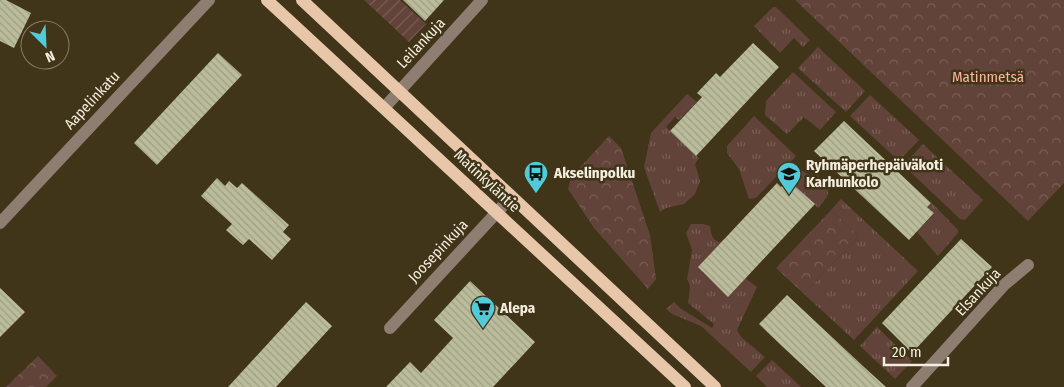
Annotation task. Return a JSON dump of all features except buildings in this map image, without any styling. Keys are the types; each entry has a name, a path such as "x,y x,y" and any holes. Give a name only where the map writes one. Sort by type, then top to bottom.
{"main road":[{"name":"Matinkyläntie","path":"267,0 685,387"},
{"name":"Matinkyläntie","path":"302,0 715,387"}],"street":[{"name":"Aapelinkatu","path":"0,223 209,0"},
{"name":"Leilankuja","path":"384,108 482,0"},
{"name":"Joosepinkuja","path":"390,328 511,197"},
{"name":"Elsankuja","path":"912,387 1004,285 1028,265"}],"green space":[{"path":"364,0 400,0 426,24 409,42"},
{"name":"Matinmetsä","path":"795,0 1064,0 1064,183 1028,221"},
{"path":"773,7 776,7 810,40 803,47 794,38 780,53 754,26"},
{"path":"818,47 865,91 846,112 798,68"},
{"path":"793,72 836,112 820,130 804,117 787,134 765,115 766,101"},
{"path":"687,94 697,102 679,120 675,117 666,127 699,158 695,164 700,181 695,194 684,204 666,208 660,212 644,167 651,133"},
{"path":"870,95 919,140 899,161 850,116"},
{"path":"754,116 796,156 756,198 749,199 739,169 727,153 727,146"},
{"path":"609,136 621,148 650,235 656,279 648,289 594,228 568,189 571,177"},
{"path":"923,144 983,200 965,220 960,219 903,165"},
{"path":"792,167 796,172 800,170 811,175 815,172 827,186 827,197 818,208 784,176"},
{"path":"841,199 918,271 854,340 804,294 859,236 831,210"},
{"path":"931,202 958,230 958,233 938,256 917,232 934,214 927,207"},
{"path":"831,210 859,236 804,294 776,268"},
{"path":"691,224 710,226 712,236 717,241 720,242 726,238 702,272 728,296 745,278 757,287 737,330 741,337 765,357 751,372 701,326 672,314 666,309 674,302 680,308 712,328 714,324 688,303 690,286 687,279 692,250 686,233"},
{"path":"877,327 912,361 895,379 860,346"},
{"path":"38,356 57,376 46,387 6,387"},
{"path":"772,360 801,387 767,387 756,376"}],"place":[{"name":"Akselinpolku","path":"536,194"},
{"name":"Ryhmäperhepäiväkoti Karhunkolo","path":"789,195"},
{"name":"Alepa","path":"483,329"}]}
